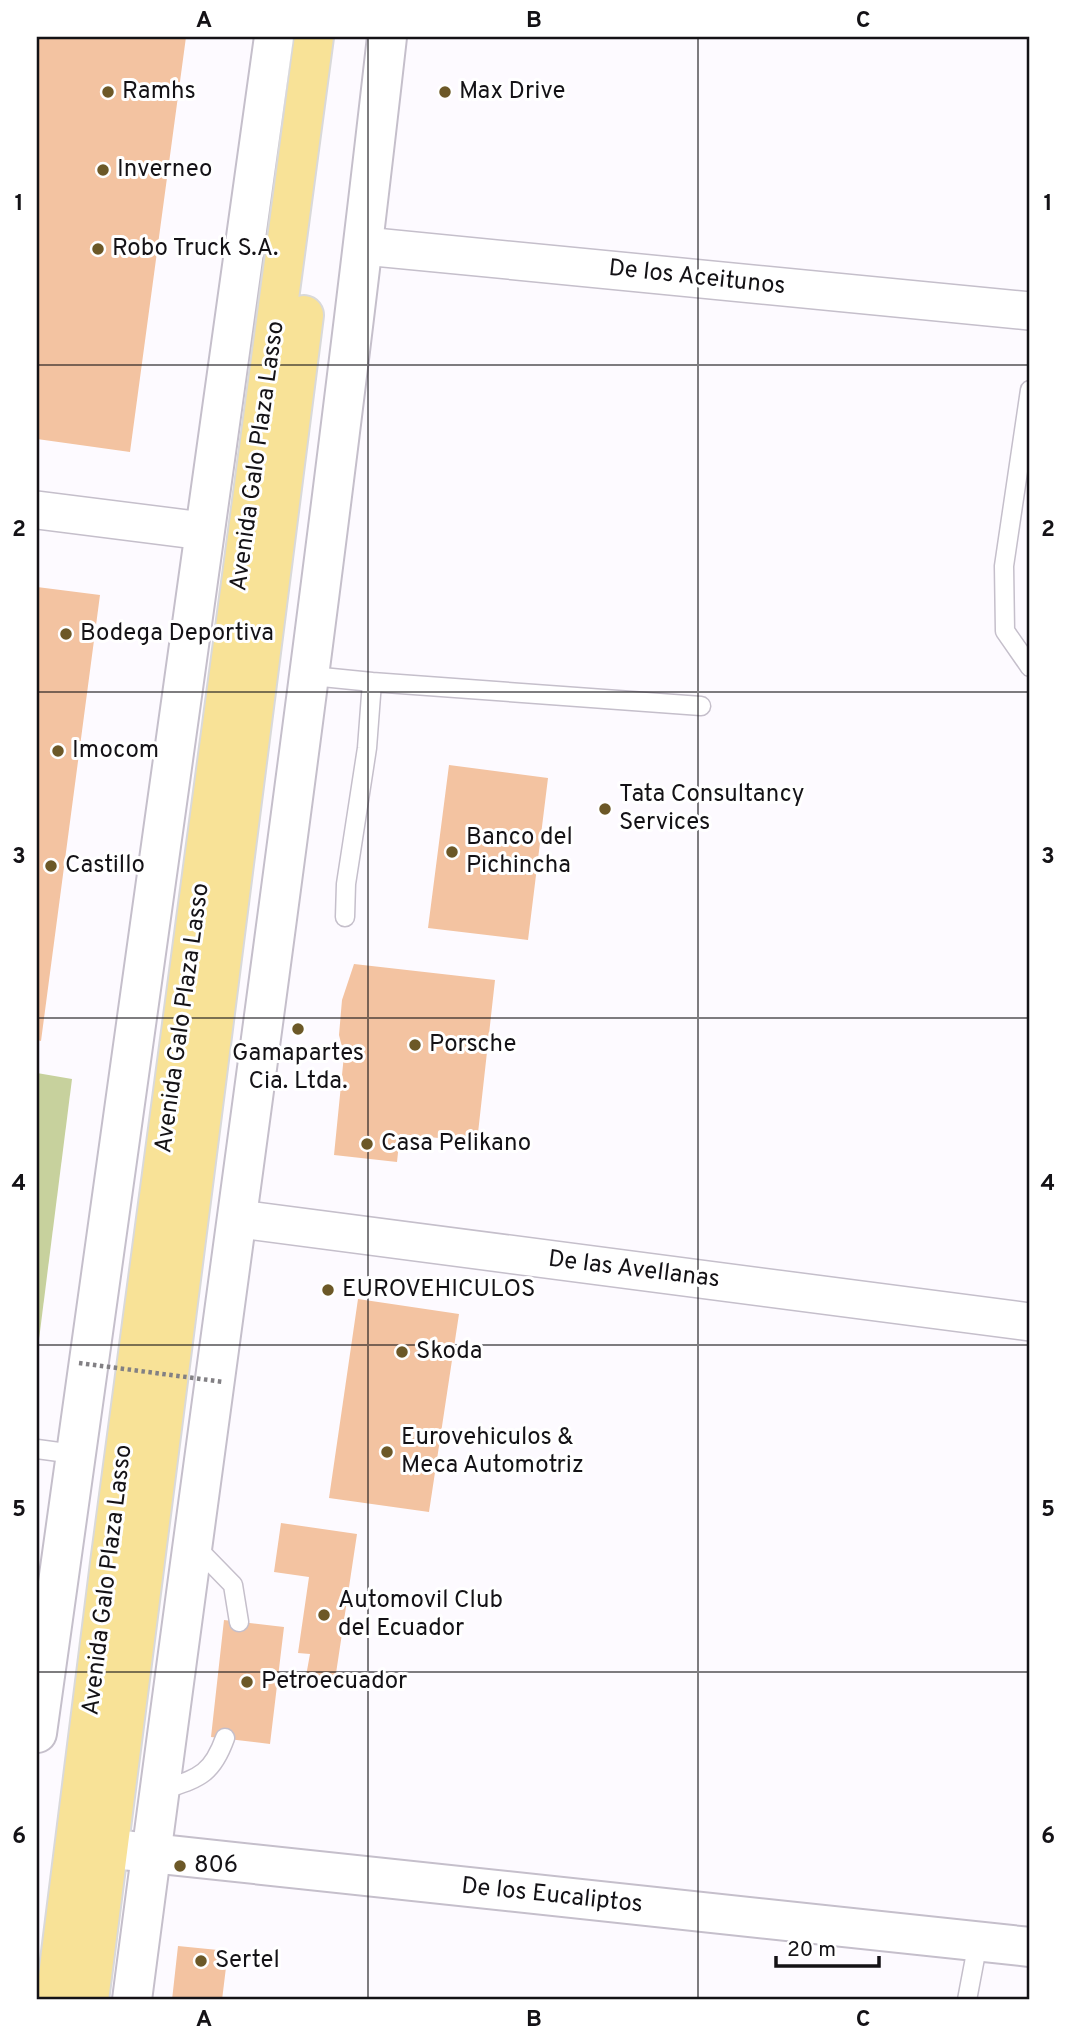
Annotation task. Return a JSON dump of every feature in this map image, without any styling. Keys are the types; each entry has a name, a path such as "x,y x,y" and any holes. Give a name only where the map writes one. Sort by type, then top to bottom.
{"main road":[{"name":"Avenida Galo Plaza Lasso","path":"37,1724 274,37"},
{"name":"Avenida Galo Plaza Lasso","path":"89,2000 90,1847 314,37"},
{"name":"Avenida Galo Plaza Lasso","path":"55,2000 90,1847 339,37"},
{"path":"132,2000 239,1219 364,246 387,37"},
{"name":"De los Eucaliptos","path":"90,1847 1030,1947"}],"street":[{"name":"De los Aceitunos","path":"364,246 1030,312"},
{"path":"37,510 203,531"},
{"name":"De las Avellanas","path":"239,1219 1030,1322"}],"lane":[{"path":"1030,390 1004,566 1006,631 1030,667"},
{"path":"309,672 322,677 372,682 701,706"},
{"path":"345,917 346,884 367,748 372,682"},
{"path":"37,1449 74,1454"},
{"path":"193,1544 233,1585 239,1622"},
{"path":"160,1791 204,1776 218,1759 225,1738"},
{"path":"967,2000 978,1941"}],"path":[{"path":"79,1363 224,1382"}],"green space":[{"path":"37,1073 72,1079 37,1355"}],"building":[{"path":"37,37 186,37 130,452 37,439"},
{"path":"37,587 100,595 41,1041 37,1040"},
{"path":"449,765 548,778 528,940 428,928"},
{"name":"Porsche","path":"354,964 495,980 477,1142 400,1134 397,1162 334,1155 344,1055 339,1035 342,1000"},
{"path":"358,1299 459,1314 429,1512 329,1498"},
{"name":"Automovil Club del Ecuador","path":"281,1523 357,1534 335,1680 306,1676 310,1654 298,1653 309,1577 274,1572"},
{"name":"Petroecuador","path":"224,1620 284,1627 270,1744 211,1737"},
{"path":"178,1946 228,1951 222,2000 172,2000"}],"place":[{"name":"Ramhs","path":"108,92"},
{"name":"Max Drive","path":"445,92"},
{"name":"Inverneo","path":"103,170"},
{"name":"Robo Truck S.A.","path":"98,249"},
{"name":"Bodega Deportiva","path":"66,634"},
{"name":"Imocom","path":"58,751"},
{"name":"Tata Consultancy Services","path":"605,809"},
{"name":"Banco del Pichincha","path":"452,852"},
{"name":"Castillo","path":"51,866"},
{"name":"Gamapartes Cia. Ltda.","path":"298,1029"},
{"name":"Porsche","path":"415,1045"},
{"name":"Casa Pelikano","path":"367,1144"},
{"name":"EUROVEHICULOS","path":"328,1290"},
{"name":"Skoda","path":"402,1352"},
{"name":"Eurovehiculos & Meca Automotriz","path":"387,1452"},
{"name":"Automovil Club del Ecuador","path":"324,1615"},
{"name":"Petroecuador","path":"247,1682"},
{"name":"806","path":"180,1866"},
{"name":"Sertel","path":"201,1961"}]}
